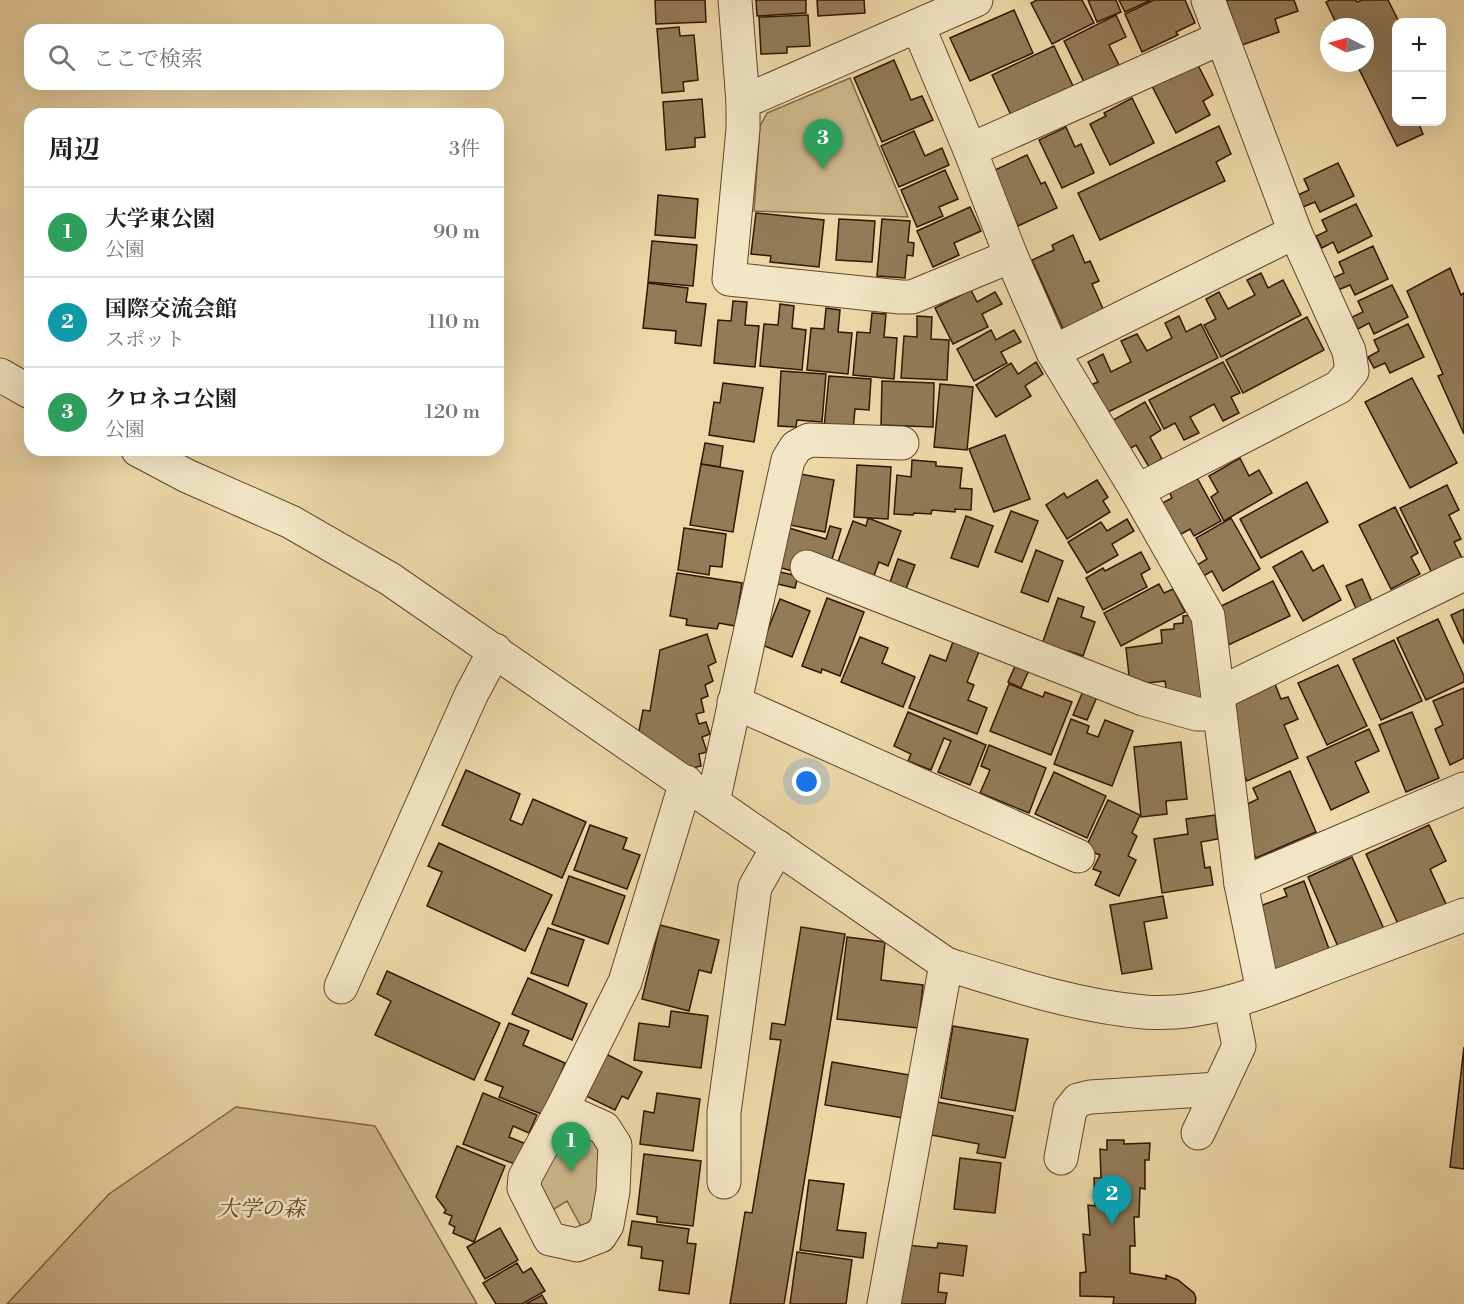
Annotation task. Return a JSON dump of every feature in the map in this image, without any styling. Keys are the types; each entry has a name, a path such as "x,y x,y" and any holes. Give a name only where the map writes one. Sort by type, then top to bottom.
{"street":[{"path":"735,0 743,129 729,279 912,297 1011,256"},
{"path":"742,102 976,0"},
{"path":"1137,491 1324,403 1352,371 1349,351 1295,232 1268,141 1241,69 1221,38 1208,0"},
{"path":"918,26 1011,256 1053,352 1137,491 1208,616 1240,884 1263,991"},
{"path":"970,150 1221,38"},
{"path":"1053,352 1152,295 1225,260 1295,232"},
{"path":"0,375 24,389"},
{"path":"712,802 788,460 796,447 809,440 902,443"},
{"path":"149,456 188,477 291,522 390,579 946,964 1012,985 1083,1002 1145,1012 1198,1009 1263,991 1464,915"},
{"path":"807,567 1068,671 1143,699 1197,714 1464,574"},
{"path":"341,987 471,695 495,650"},
{"path":"734,702 1078,856"},
{"path":"562,1109 625,981 686,782"},
{"path":"1240,884 1464,790"},
{"path":"724,1182 724,1112 755,887 778,847"},
{"path":"884,1304 946,964"},
{"path":"1198,1133 1239,1046 1230,1002"},
{"path":"1061,1158 1070,1110 1078,1100 1090,1097 1219,1089"}],"green space":[{"path":"850,78 908,217 754,211 760,126 767,113"},
{"name":"大学の森","path":"236,1107 375,1126 477,1304 7,1304 109,1194"},
{"path":"573,1134 596,1137 604,1152 594,1224 582,1228 567,1201 551,1211 535,1182 559,1140"}],"building":[{"path":"655,0 705,0 706,22 656,24"},
{"path":"756,0 806,0 806,13 757,16"},
{"path":"817,0 864,0 865,13 818,16"},
{"path":"1037,0 1082,0 1094,23 1052,44 1031,3"},
{"path":"1088,0 1116,0 1121,12 1097,22"},
{"path":"1119,0 1151,0 1125,12"},
{"path":"1154,0 1185,0 1195,23 1176,32 1178,35 1142,52 1125,14"},
{"path":"1226,0 1294,0 1298,11 1275,19 1279,32 1242,45"},
{"path":"1330,0 1356,0 1357,2 1388,0 1397,18 1392,18 1392,126 1420,126 1423,134 1397,146 1360,72 1374,72 1374,18 1334,18 1326,2"},
{"path":"1014,10 1033,53 970,81 950,38"},
{"path":"808,15 810,46 787,47 787,53 761,54 759,17"},
{"path":"1116,15 1126,37 1109,45 1119,65 1084,82 1064,41"},
{"path":"679,27 680,36 694,35 698,80 683,82 684,91 662,93 657,29"},
{"path":"1054,46 1073,86 1011,115 992,75"},
{"path":"894,60 911,100 922,96 933,120 882,142 854,78"},
{"path":"1197,63 1213,95 1203,101 1210,115 1176,133 1152,86"},
{"path":"1132,98 1154,143 1110,165 1090,124 1106,116 1104,113"},
{"path":"702,99 705,137 695,138 695,147 666,150 663,102"},
{"path":"1219,126 1231,154 1216,162 1225,181 1100,240 1078,193"},
{"path":"1066,127 1075,147 1081,144 1094,173 1062,188 1039,140"},
{"path":"914,131 925,156 942,148 949,165 899,187 881,146"},
{"path":"1027,155 1041,184 1045,182 1057,208 1018,226 993,171"},
{"path":"1338,163 1354,196 1320,212 1315,202 1303,207 1298,195 1309,190 1304,179"},
{"path":"945,170 958,199 939,207 943,216 917,227 901,190"},
{"path":"658,195 698,199 695,238 655,235"},
{"path":"1356,204 1372,236 1338,253 1333,242 1322,248 1316,236 1327,231 1322,220"},
{"path":"970,207 981,231 954,243 959,255 933,267 917,231"},
{"path":"756,213 824,220 819,267 770,262 771,256 751,254"},
{"path":"839,219 875,221 872,262 836,260"},
{"path":"882,219 910,221 908,242 914,243 913,256 907,255 905,278 877,276"},
{"path":"1073,235 1085,263 1090,261 1099,281 1092,284 1104,311 1063,329 1032,260 1054,250 1052,245"},
{"path":"652,241 697,245 693,286 648,282"},
{"path":"1373,246 1388,279 1355,295 1350,285 1338,290 1333,278 1344,273 1339,262"},
{"path":"1450,268 1461,295 1464,293 1464,434 1438,376 1443,374 1407,291"},
{"path":"1261,273 1268,288 1283,280 1301,315 1221,357 1204,325 1216,319 1206,299 1219,292 1228,309 1255,295 1247,280"},
{"path":"648,283 688,288 686,302 706,304 701,346 675,343 676,331 643,328"},
{"path":"1392,285 1408,317 1374,334 1369,323 1358,329 1352,317 1363,312 1358,301"},
{"path":"971,290 977,302 995,292 1002,304 982,314 988,327 953,344 935,308"},
{"path":"733,301 747,302 745,325 759,326 755,367 714,363 718,320 731,321"},
{"path":"780,304 794,306 792,328 806,330 802,370 760,366 764,324 778,325"},
{"path":"826,308 840,310 838,332 852,333 848,374 807,370 811,328 824,329"},
{"path":"872,313 886,314 884,337 897,338 894,379 853,375 857,332 870,333"},
{"path":"917,316 932,317 931,339 949,340 947,380 901,378 904,336 917,337"},
{"path":"1179,316 1186,332 1201,324 1218,358 1102,415 1088,386 1098,382 1088,362 1103,354 1111,372 1131,362 1121,341 1137,334 1147,351 1172,338 1165,323"},
{"path":"1307,317 1324,350 1243,393 1226,360"},
{"path":"1408,324 1424,357 1390,373 1385,363 1374,368 1368,357 1379,351 1374,340"},
{"path":"991,330 996,340 1014,330 1021,342 1001,352 1007,363 974,381 957,349"},
{"path":"1036,362 1043,374 1025,386 1031,396 996,417 976,385 1011,363 1018,374"},
{"path":"1223,362 1240,393 1231,397 1239,413 1223,421 1214,404 1190,417 1199,433 1184,440 1175,423 1164,429 1149,400"},
{"path":"781,371 826,374 822,422 797,420 796,427 778,426"},
{"path":"829,376 871,379 869,410 855,409 853,430 824,428"},
{"path":"1412,378 1457,463 1410,488 1365,402"},
{"path":"882,381 934,383 933,427 881,425"},
{"path":"723,383 763,388 754,442 709,435 714,402 720,403"},
{"path":"940,384 973,387 967,450 934,447"},
{"path":"1145,402 1161,430 1150,437 1162,459 1149,467 1136,445 1124,452 1108,423"},
{"path":"1005,435 1030,499 994,512 969,449"},
{"path":"705,443 723,446 720,467 701,464"},
{"path":"1240,458 1249,476 1259,470 1272,493 1224,521 1211,497 1218,492 1209,476"},
{"path":"912,460 936,462 936,466 962,468 960,488 972,489 971,510 955,509 955,512 932,510 931,514 894,514 897,475 911,477"},
{"path":"701,464 743,471 733,532 690,525"},
{"path":"857,465 891,467 888,519 854,517"},
{"path":"800,474 834,480 825,532 790,525"},
{"path":"1196,476 1221,521 1194,536 1190,529 1176,537 1159,505 1172,498 1169,491"},
{"path":"1097,480 1108,497 1103,501 1110,512 1067,539 1046,505 1064,493 1067,498"},
{"path":"1307,482 1328,522 1261,558 1240,519"},
{"path":"1447,485 1459,510 1449,515 1461,539 1454,542 1464,562 1434,577 1400,508"},
{"path":"1395,507 1418,553 1411,557 1420,574 1391,589 1359,525"},
{"path":"1011,511 1038,521 1022,562 995,552"},
{"path":"966,516 993,526 978,567 951,558"},
{"path":"868,518 901,531 888,566 879,562 872,581 836,567 853,521 866,526"},
{"path":"1231,518 1260,569 1223,591 1212,571 1200,578 1194,567 1207,559 1196,538"},
{"path":"1127,519 1134,531 1112,544 1118,555 1087,573 1068,542 1101,522 1107,531"},
{"path":"830,526 841,529 830,566 799,573 778,567 789,528 826,539"},
{"path":"684,528 726,534 722,567 710,566 709,575 678,570"},
{"path":"1036,550 1063,561 1048,602 1021,592"},
{"path":"1302,551 1313,571 1323,565 1341,600 1303,621 1273,567"},
{"path":"1141,552 1150,569 1141,574 1147,587 1103,610 1086,578"},
{"path":"898,559 915,565 904,594 888,588"},
{"path":"775,571 798,576 795,588 773,583"},
{"path":"677,573 742,583 735,626 719,623 717,629 686,625 687,619 670,616"},
{"path":"1362,579 1373,604 1357,611 1346,586"},
{"path":"1273,581 1290,616 1222,648 1211,611"},
{"path":"1159,584 1164,593 1173,589 1185,612 1121,646 1104,613"},
{"path":"827,598 864,612 840,676 822,669 821,673 802,666"},
{"path":"1058,598 1084,607 1081,617 1095,622 1083,656 1069,651 1066,659 1040,650"},
{"path":"780,599 810,611 792,657 762,645"},
{"path":"1464,609 1464,644 1451,615"},
{"path":"1193,615 1203,698 1168,702 1165,681 1130,685 1126,648 1162,643 1161,630 1174,629 1174,624 1183,623 1183,616"},
{"path":"1438,619 1464,676 1464,682 1426,700 1397,638"},
{"path":"707,634 716,662 708,666 713,681 705,685 708,696 701,699 704,712 696,714 699,724 706,722 710,734 702,737 707,752 699,754 701,766 685,770 638,736 643,710 650,711 660,650"},
{"path":"860,637 888,648 882,663 915,677 903,707 841,682"},
{"path":"954,639 980,649 967,682 974,685 968,700 987,708 977,734 909,708 930,655 946,661"},
{"path":"1394,640 1422,701 1381,720 1353,659"},
{"path":"1016,664 1029,670 1021,688 1008,682"},
{"path":"1338,665 1367,726 1327,745 1298,683"},
{"path":"1009,684 1043,697 1045,692 1072,702 1051,755 990,731"},
{"path":"1275,684 1281,699 1288,697 1298,719 1284,725 1298,758 1247,781 1227,737 1226,706"},
{"path":"1464,688 1464,758 1450,765 1435,729 1443,725 1433,701"},
{"path":"1083,691 1097,697 1087,720 1073,715"},
{"path":"908,712 986,745 970,785 938,772 951,741 944,738 931,770 908,761 911,754 894,746"},
{"path":"1412,712 1439,778 1406,792 1379,725"},
{"path":"1071,719 1089,726 1087,733 1098,737 1105,720 1133,731 1112,786 1054,764"},
{"path":"1369,729 1379,751 1355,762 1369,792 1331,810 1307,757"},
{"path":"1181,742 1187,799 1166,801 1167,814 1141,817 1134,747"},
{"path":"989,745 1046,768 1029,813 980,793 990,770 981,766"},
{"path":"466,770 520,794 510,820 522,825 533,799 586,822 562,878 442,825"},
{"path":"1290,771 1316,832 1256,858 1240,822 1243,806 1258,799 1253,788"},
{"path":"1054,772 1106,796 1087,838 1035,814"},
{"path":"1108,800 1140,815 1132,833 1137,836 1128,856 1136,860 1119,896 1095,885 1101,872 1093,869 1100,855 1085,849"},
{"path":"1215,815 1218,839 1201,842 1205,868 1210,867 1213,885 1162,893 1154,839 1188,834 1186,819"},
{"path":"590,825 627,838 623,849 640,855 627,889 574,870"},
{"path":"1429,825 1446,861 1430,869 1446,904 1399,926 1366,854"},
{"path":"439,843 552,895 525,951 427,906 442,872 428,866"},
{"path":"1352,857 1384,929 1339,949 1308,877"},
{"path":"569,876 625,896 608,944 552,924"},
{"path":"1304,881 1329,949 1275,971 1252,909 1287,896 1284,889"},
{"path":"1163,896 1167,918 1144,922 1152,969 1122,974 1110,905"},
{"path":"660,925 719,940 711,973 699,970 689,1011 642,999"},
{"path":"801,927 845,934 784,1304 730,1304 745,1212 752,1213 781,1040 770,1039 772,1023 785,1025"},
{"path":"548,928 584,940 568,986 531,973"},
{"path":"847,937 885,942 881,980 923,985 918,1028 837,1019"},
{"path":"387,971 500,1023 474,1080 375,1035 391,1001 377,994"},
{"path":"528,978 587,1004 572,1040 512,1014"},
{"path":"671,1011 708,1016 701,1068 634,1060 639,1023 669,1027"},
{"path":"509,1023 529,1031 523,1045 565,1063 544,1115 499,1097 503,1087 485,1080"},
{"path":"953,1026 1028,1039 1015,1111 941,1098"},
{"path":"1464,1047 1464,1169 1450,1167"},
{"path":"606,1054 642,1072 628,1099 622,1096 615,1110 586,1096"},
{"path":"832,1062 910,1075 903,1118 825,1105"},
{"path":"483,1093 537,1115 529,1133 513,1126 509,1137 526,1144 517,1165 463,1144"},
{"path":"657,1093 700,1099 693,1151 640,1144 644,1111 654,1113"},
{"path":"937,1102 1013,1116 1005,1158 977,1153 979,1144 931,1135"},
{"path":"1107,1140 1124,1140 1124,1144 1150,1143 1149,1160 1145,1160 1145,1189 1140,1188 1139,1217 1134,1217 1135,1246 1130,1246 1130,1273 1166,1279 1166,1275 1178,1280 1194,1293 1195,1304 1113,1304 1114,1297 1080,1296 1080,1273 1086,1272 1083,1234 1090,1235 1088,1205 1095,1206 1094,1178 1101,1178 1100,1149 1107,1150"},
{"path":"457,1146 505,1166 474,1242 453,1233 455,1227 449,1224 452,1216 444,1213 446,1210 436,1197"},
{"path":"644,1154 701,1161 693,1226 657,1222 657,1217 637,1214"},
{"path":"960,1158 1001,1163 995,1213 954,1209"},
{"path":"809,1180 844,1184 837,1230 866,1233 863,1258 800,1250"},
{"path":"632,1221 689,1229 687,1243 696,1244 689,1294 659,1290 663,1261 641,1258 642,1247 628,1245"},
{"path":"500,1228 518,1260 485,1279 467,1247"},
{"path":"938,1243 967,1246 963,1276 940,1273 938,1292 947,1293 945,1304 899,1304 906,1245 937,1248"},
{"path":"797,1252 852,1260 846,1304 790,1304"},
{"path":"517,1263 523,1273 531,1268 545,1291 522,1304 496,1304 483,1283"},
{"path":"542,1295 547,1304 526,1304"}],"place":[{"name":"クロネコ公園","path":"823,169"},
{"name":"大学東公園","path":"571,1172"},
{"name":"国際交流会館","path":"1112,1225"}]}
